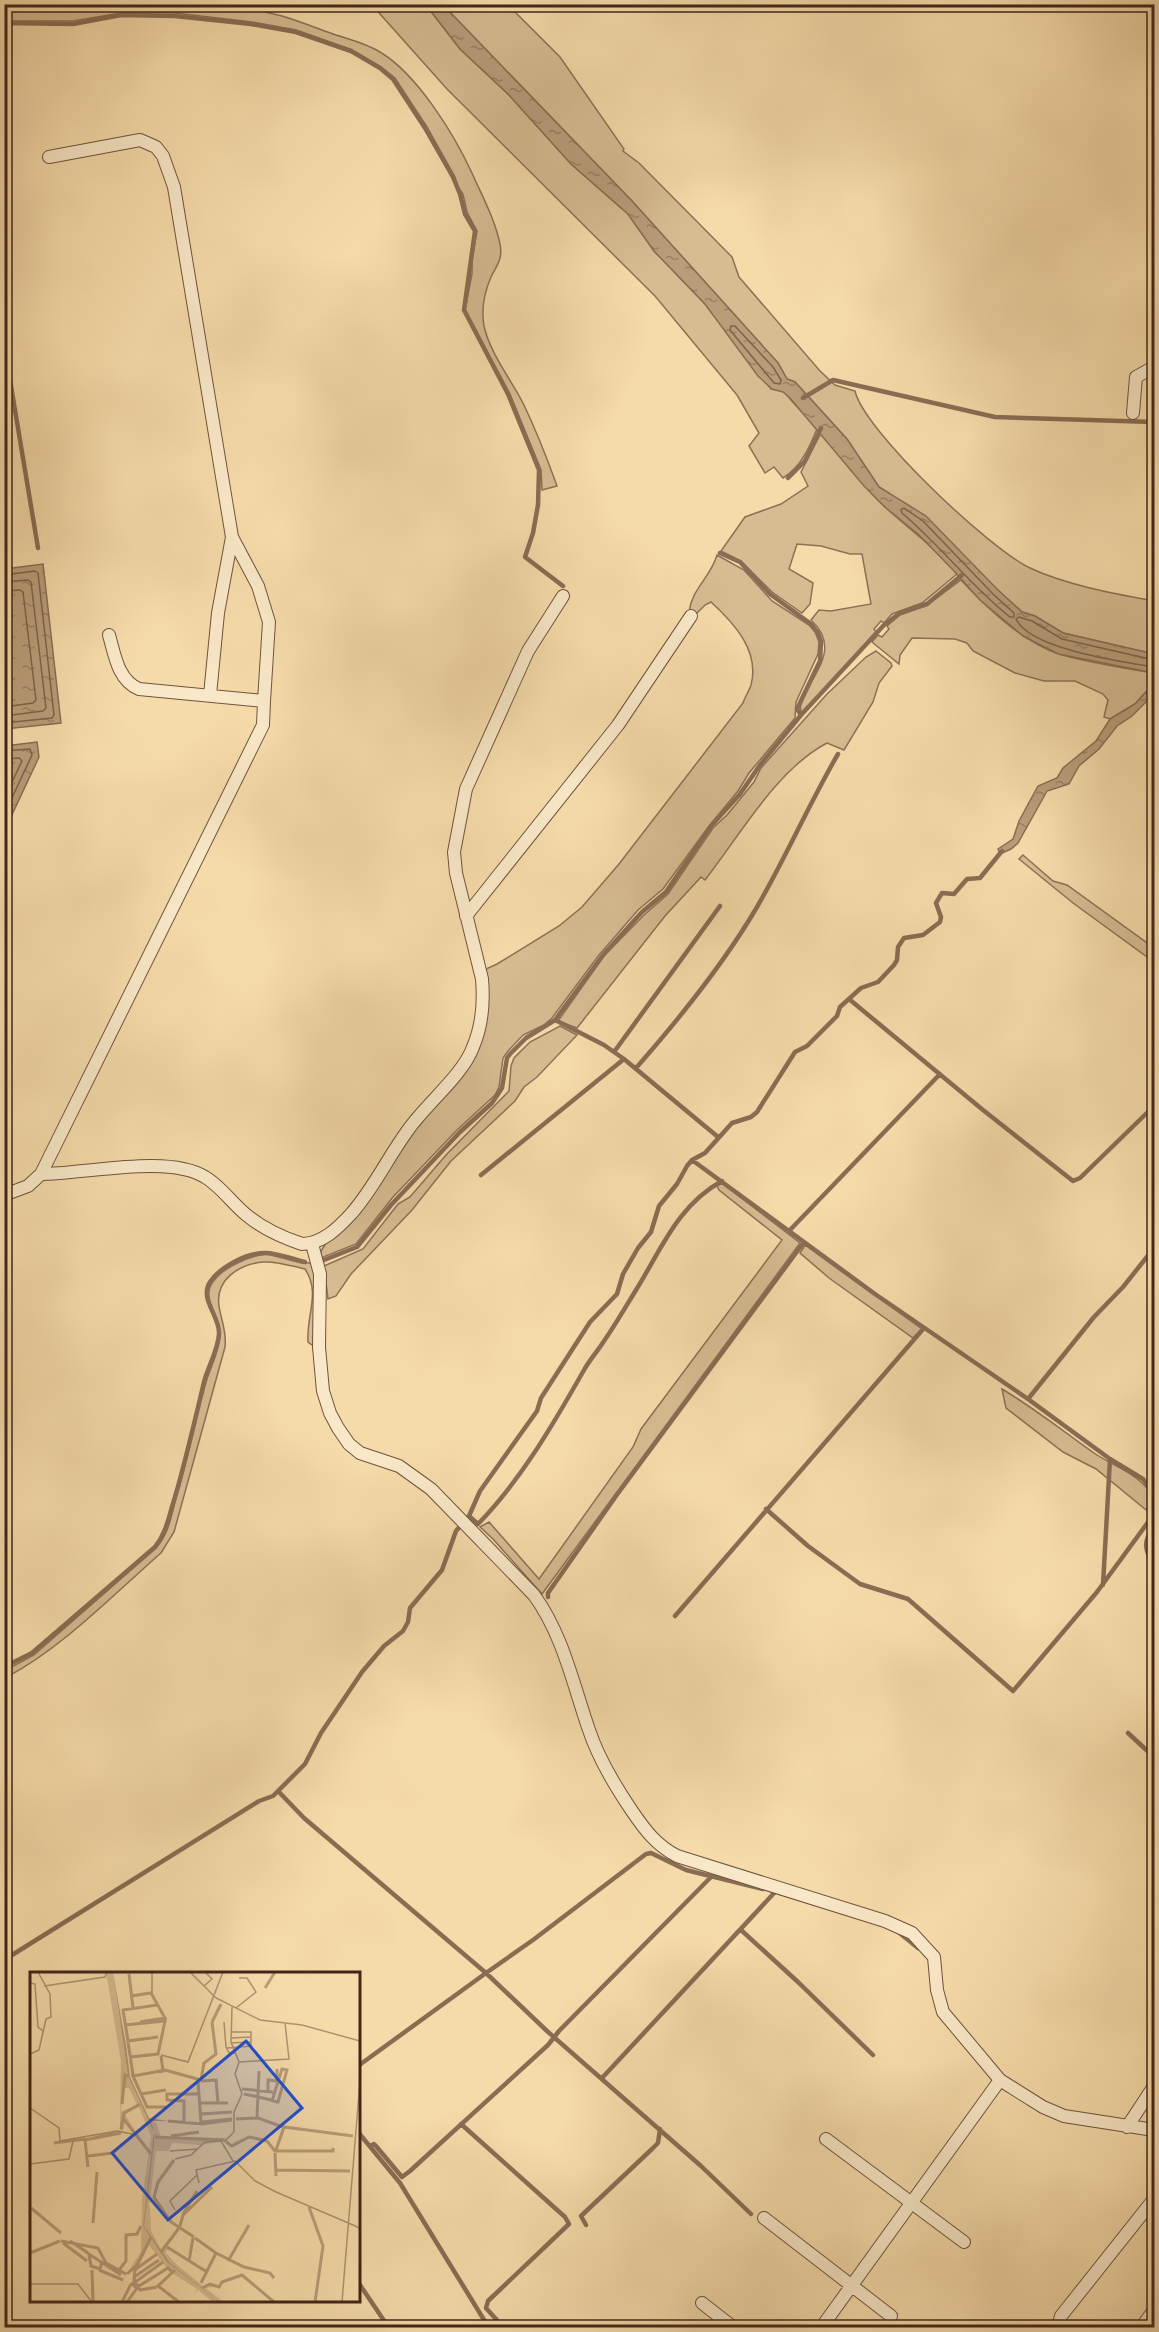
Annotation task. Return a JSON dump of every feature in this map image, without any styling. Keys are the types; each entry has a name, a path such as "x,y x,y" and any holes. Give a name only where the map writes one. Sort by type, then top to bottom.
{"street":[{"path":"48,157 140,140 156,147 163,156 174,187 231,537 218,613 210,695"},
{"path":"1132,413 1136,377 1155,367"},
{"path":"4,1195 28,1186 41,1174 263,725 269,622 267,610 258,586 231,537"},
{"path":"41,1174 69,1174 153,1166 179,1167 206,1177 249,1218 302,1244 312,1244 335,1230 352,1213 407,1130 466,1062 473,1047 480,1023 483,987 456,873 454,852 466,789 528,651 562,596"},
{"path":"466,916 618,725 691,616"},
{"path":"109,635 124,680 131,686 139,689 264,701"},
{"path":"312,1244 320,1274 322,1391 330,1413 349,1444 360,1453 399,1466 431,1490 534,1595 548,1615 601,1758 615,1786 652,1839 676,1856 885,1921 912,1933 934,1957 937,1990 943,2012 1000,2080 1043,2107 1064,2116 1155,2130"},
{"path":"821,2328 1000,2080"},
{"path":"1127,2127 1155,2086"},
{"path":"826,2139 964,2242"},
{"path":"1058,2328 1061,2316 1155,2199"},
{"path":"764,2218 891,2316"},
{"path":"702,2303 734,2328"},
{"path":"1141,2328 1155,2310"}],"shaded area":[{"path":"119,5 222,6 282,16 369,46 394,62 421,90 455,141 495,226 501,254 485,295 484,326 496,356 528,413 557,486 542,490 541,470 510,394 465,310 477,231 467,212 463,194 455,177 427,127 395,78 352,50 296,30 252,22 175,13 121,13 73,21 5,21 5,11 56,11"},
{"path":"372,5 426,5 460,49 508,94 571,164 628,214 654,251 705,304 771,389 783,391 817,429 804,456 789,474 783,478 774,467 765,473 749,446 759,433 737,395 655,296 447,89"},
{"path":"443,5 508,5 560,57 624,149 623,151 639,163 732,257 739,277 820,371 835,385 855,391 864,409 881,433 931,488 987,538 1030,568 1075,584 1154,601 1154,654 1063,633 1035,616 1022,612 892,495 879,487 847,439 795,382 787,379 778,363 632,201"},
{"path":"821,433 876,498 931,547 957,574 922,603 892,614 884,623 881,621 874,629 876,632 802,713 801,704 804,695 823,660 825,647 822,633 811,620 819,610 831,611 871,604 862,554 850,554 821,546 797,544 789,569 813,583 810,604 802,613 772,592 741,561 721,551 745,517 781,504 808,486 801,472"},
{"path":"717,555 744,570 772,601 809,625 815,632 819,642 818,654 796,702 795,718 749,773 738,791 663,889 638,910 599,955 552,1018 544,1025 523,1035 508,1051 503,1058 499,1087 495,1095 457,1130 393,1197 356,1244 321,1258 321,1251 326,1243 470,1061 484,970 559,926 582,907 619,864 743,703 751,685 753,673 752,661 743,639 711,602 695,615 689,612 694,596 711,570"},
{"path":"961,580 1006,623 1032,642 1059,654 1154,673 1154,683 1135,704 1110,719 1104,717 1108,700 1103,694 1075,681 1044,681 1015,673 973,651 967,643 955,639 912,638 900,655 899,664 872,642 878,635 882,637 889,629 887,626 900,615 927,605"},
{"path":"876,651 892,666 879,683 873,702 844,750 827,743 791,769 760,804 705,880 701,877 665,916 577,1028 558,1021 604,956 668,894 713,828 727,815 754,782 761,768 827,694 866,657"},
{"path":"1023,855 1053,881 1067,885 1154,948 1154,962 1073,903 1019,859"},
{"path":"560,1026 577,1035 537,1077 524,1087 515,1101 451,1161 412,1210 351,1274 336,1296 328,1299 324,1266 363,1249 398,1204 410,1197 446,1155 509,1091 514,1058 530,1042"},
{"path":"722,1183 800,1243 542,1594 480,1527 489,1522 539,1579 633,1447 641,1429 782,1240 719,1190 717,1186"},
{"path":"805,1245 922,1329 913,1338 829,1278 800,1253"},
{"path":"267,1254 302,1263 313,1263 315,1344 308,1342 312,1287 305,1269 279,1263 254,1263 238,1270 225,1281 219,1296 219,1306 225,1347 174,1532 161,1553 86,1620 46,1652 5,1678 4,1671 34,1655 160,1543 171,1518 207,1379 217,1352 220,1329 209,1299 210,1287 214,1280 234,1264"},
{"path":"1002,1389 1094,1453 1136,1478 1147,1489 1154,1501 1151,1514 1096,1469 1063,1452 1006,1408"}],"water":[{"path":"426,5 443,5 632,201 778,363 787,379 795,382 847,439 879,487 926,516 1022,612 1035,616 1063,633 1154,654 1154,673 1058,654 1023,636 980,600 919,535 864,486 790,398 783,392 772,389 758,376 705,304 654,251 628,214 571,164 508,94 460,49"},
{"path":"43,564 61,723 5,729 5,569"},
{"path":"1154,683 1154,694 1132,716 1117,726 1099,749 1079,766 1069,784 1047,791 1018,843 1000,854 998,849 1013,839 1019,821 1038,786 1057,778 1063,768 1096,741 1110,719 1135,704"},
{"path":"37,742 39,757 9,821 5,821 5,746"}],"waterway":[{"path":"4,23 73,24 121,15 175,16 251,24 296,32 351,51 380,68 393,79 453,177 465,214 475,231 464,310 508,394 539,470 538,505 533,533 525,557 563,586"},
{"path":"4,344 38,548"},
{"path":"803,398 833,380 995,417 1154,422"},
{"path":"788,478 805,461 821,428"},
{"path":"720,553 740,562 770,594 811,624 818,633 821,641 820,661 797,709 801,715"},
{"path":"324,1260 357,1247 391,1205 460,1132 492,1103 502,1088 507,1058 510,1054 526,1038 555,1020 603,955 642,912 666,892 711,826 740,794 760,765 801,715 884,625 900,613 927,604 962,575"},
{"path":"636,1068 669,1030 744,929 838,754"},
{"path":"4,1960 259,1801 273,1796 305,1764 321,1733 362,1672 384,1646 403,1631 408,1622 410,1608 442,1570 456,1531 469,1516 480,1491 537,1411 541,1398 590,1322 617,1294 623,1274 638,1248 651,1232 659,1206 677,1184 687,1166 692,1160 705,1153 732,1123 751,1117 757,1112 795,1052 807,1046 837,1016 840,1007 861,988 878,982 894,965 897,960 898,947 904,938 923,935 940,922 941,917 936,903 942,893 954,894 967,879 980,878 1002,851"},
{"path":"614,1052 720,906"},
{"path":"849,999 1073,1181 1080,1178 1154,1106"},
{"path":"555,1020 604,1045 624,1059 718,1137"},
{"path":"481,1175 624,1059"},
{"path":"790,1230 940,1074"},
{"path":"692,1160 875,1294 1028,1399 1110,1459 1143,1479 1154,1494"},
{"path":"469,1516 478,1524 523,1470 682,1215 707,1191 722,1181"},
{"path":"548,1597 548,1593 616,1496 804,1242"},
{"path":"1028,1399 1094,1317 1123,1287 1154,1248"},
{"path":"4,1667 32,1653 155,1547 162,1535 179,1483 204,1382 218,1340 218,1327 207,1295 207,1288 214,1276 227,1266 250,1255 275,1254 305,1262"},
{"path":"675,1616 924,1328"},
{"path":"1103,1585 1110,1459"},
{"path":"766,1509 808,1546 860,1584 908,1599 1013,1691 1097,1592 1154,1514"},
{"path":"1154,1528 1148,1537 1146,1546 1148,1555 1154,1564"},
{"path":"1128,1733 1154,1757"},
{"path":"278,1791 304,1818 486,1973 547,2031 701,2166 751,2214"},
{"path":"360,2065 533,1940 646,1854 651,1853 686,1870 763,1889"},
{"path":"370,2146 374,2144 402,2177 410,2171 548,2045 559,2031 712,1876"},
{"path":"602,2078 775,1892"},
{"path":"741,1930 873,2055"},
{"path":"897,1931 918,1948"},
{"path":"461,2124 565,2217 569,2224 488,2301 486,2308 504,2328"},
{"path":"586,2225 581,2216 658,2143 660,2129"},
{"path":"360,2134 400,2183 489,2328"},
{"path":"360,2285 389,2328"}]}
